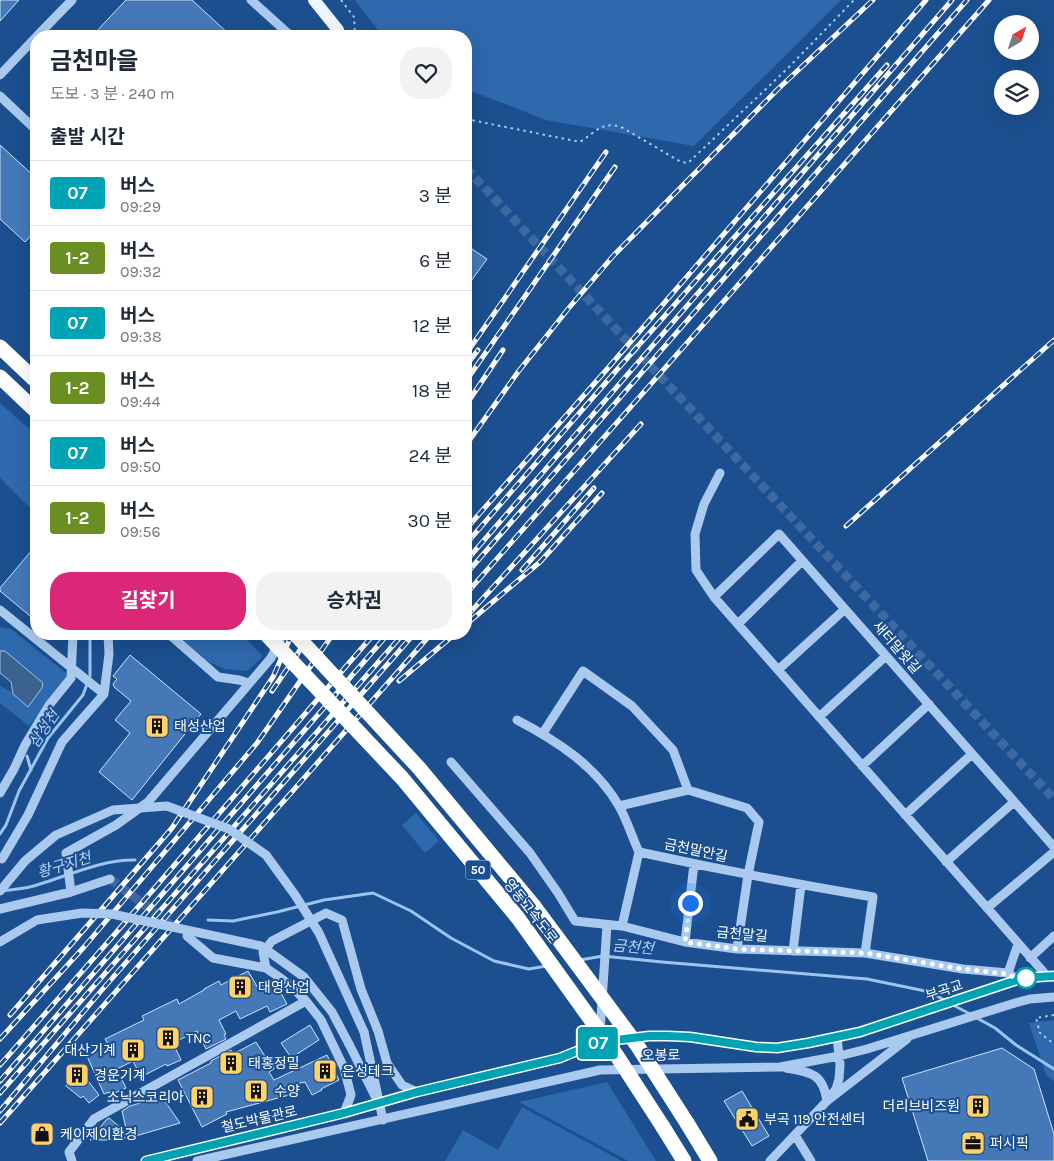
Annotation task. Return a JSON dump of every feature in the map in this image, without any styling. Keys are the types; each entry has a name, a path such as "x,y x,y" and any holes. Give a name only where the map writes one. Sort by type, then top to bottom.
{"highway":[{"path":"0,347 30,375"},
{"path":"0,377 30,405"},
{"name":"영동고속도로","path":"272,640 402,778 518,918 617,1056 684,1161"},
{"name":"영동고속도로","path":"301,640 419,768 533,904 637,1045 710,1161"}],"main road":[{"path":"314,0 338,30"}],"street":[{"path":"44,30 72,0"},
{"path":"251,0 283,30"},
{"path":"0,75 30,44"},
{"path":"0,96 30,124"},
{"path":"720,473 704,504 695,534 696,570 714,597 1030,958 1051,976"},
{"name":"새터말윗길","path":"714,597 779,534 1054,847"},
{"path":"738,624 802,560"},
{"path":"778,670 845,608"},
{"path":"0,610 30,635"},
{"path":"37,640 104,694"},
{"path":"0,793 40,720 71,678 73,640"},
{"path":"2,859 28,815 62,742 104,694 109,654 108,640"},
{"path":"176,640 218,676 240,680 249,684"},
{"path":"71,892 66,853 116,825 148,802 271,658 280,640"},
{"path":"819,717 886,656"},
{"path":"543,733 583,671 632,706 673,750 688,790"},
{"path":"862,766 929,704"},
{"path":"517,720 543,733 566,748 603,782 619,806 639,852 622,926"},
{"path":"905,815 972,754"},
{"name":"금천말길","path":"451,762 530,853 558,892 575,921 622,926 685,942 737,949 865,953 963,969 1008,974 1018,980"},
{"path":"619,806 688,790 747,808 759,822 748,875 737,949"},
{"path":"946,862 1014,802"},
{"path":"0,891 25,861 56,835 113,810 167,806 229,829 266,855 296,895 319,933 364,1032 384,1120"},
{"name":"금천말안길","path":"639,852 748,875 873,897 865,953"},
{"path":"986,908 1054,852"},
{"path":"685,942 694,864"},
{"path":"0,909 71,892 110,879"},
{"path":"794,951 801,885"},
{"path":"0,942 37,920 82,913 112,914 261,946 304,977 332,1012 379,1103"},
{"path":"266,968 263,952 272,941 326,913 342,920 360,989 378,1031 387,1063 402,1085 417,1092"},
{"path":"599,1042 607,925"},
{"path":"188,936 213,958 266,968 282,979 306,1001 321,1020 344,1068 351,1095 344,1113"},
{"path":"1030,958 1054,936"},
{"path":"1008,974 1018,944"},
{"path":"1018,980 1051,976"},
{"name":"부곡교","path":"901,1018 1018,980"},
{"path":"827,1101 911,1036 1015,1002 1054,997"},
{"path":"72,1161 69,1152 94,1119 306,1001"},
{"name":"오봉로","path":"379,1103 417,1092 560,1058 599,1042 649,1036 668,1036 777,1048 860,1032 901,1018"},
{"name":"오봉로","path":"384,1120 600,1070 780,1067 839,1056 911,1036"},
{"path":"770,1161 836,1090 839,1079 839,1056 836,1037"},
{"path":"780,1067 809,1072 819,1079 826,1090 827,1101"},
{"name":"철도박물관로","path":"146,1161 379,1103"},
{"name":"철도박물관로","path":"197,1161 384,1120"},
{"path":"795,1135 811,1161"}],"path":[{"path":"341,0 354,17 355,30"},
{"path":"472,120 580,142 606,124 615,125 680,162 688,163 788,68 854,0"},
{"path":"1054,1016 1036,1018 1040,1034 1054,1044"}],"shaded area":[{"path":"355,0 841,0 694,146 546,120 472,91 472,30 377,29"},
{"path":"0,403 30,430 30,508 0,478"},
{"path":"0,627 11,629 67,674 67,679 29,726 0,703 0,686 13,693 28,707 5,651 0,651"},
{"path":"184,640 247,640 263,656 247,671 225,669 207,661"},
{"path":"0,651 5,651 43,683 42,688 28,707 13,694 11,682 0,673"},
{"path":"416,813 439,841 425,853 402,825"},
{"path":"1054,1020 1054,1081 1046,1075 1029,1023"},
{"path":"607,1082 656,1161 628,1161 519,1102"},
{"path":"522,1107 622,1161 445,1161 463,1130 498,1150"}],"building":[{"path":"0,0 19,0 0,21"},
{"path":"126,0 192,0 224,30 98,30"},
{"path":"0,145 30,172 30,237 25,242 0,219"},
{"path":"472,249 487,259 472,280"},
{"path":"30,552 30,616 0,591 0,588"},
{"name":"태성산업","path":"130,655 201,714 132,800 99,772 130,733 115,720 131,701 114,687 113,684 117,679 113,676"},
{"path":"248,971 258,988 273,980 287,1004 270,1012 267,1006 240,1019 236,1011 219,1020 226,1034 224,1035 226,1039 206,1049 197,1031 173,1043 181,1060 167,1066 166,1064 141,1077 133,1061 117,1069 126,1088 110,1095 109,1092 104,1094 86,1054 108,1044 105,1039 144,1020 142,1016 177,999 179,1004 219,981 221,985"},
{"path":"310,1025 319,1040 294,1056 290,1056 281,1043"},
{"path":"256,1042 266,1058 272,1057 274,1069 269,1072 274,1080 327,1055 339,1080 312,1095 305,1082 287,1086 289,1095 226,1112 227,1114 202,1127 178,1080 231,1050 233,1054"},
{"name":"더리브비즈원","path":"1002,1048 1034,1069 1054,1134 1054,1161 928,1161 902,1078"},
{"name":"경운기계","path":"75,1064 99,1095 89,1103 83,1096 81,1098 66,1086"},
{"name":"부곡 119 안전센터","path":"742,1091 769,1136 752,1146 724,1101"},
{"path":"153,1099 154,1102 164,1100 180,1123 132,1137 90,1140 109,1118 127,1133 122,1111 130,1106"}],"waterway":[{"name":"삼성천","path":"0,834 6,825 19,791 48,738 83,695 90,676 90,640"},
{"path":"27,756 31,770"},
{"name":"황구지천","path":"2,891 33,886 110,862 135,860"},
{"name":"금천천","path":"208,920 233,921 324,900 373,893 411,911 451,938 494,961 529,969 546,966"},
{"name":"금천천","path":"580,960 603,956 867,979 930,992 946,1001"},
{"name":"금천천","path":"951,1004 970,1014"},
{"name":"금천천","path":"975,1017 995,1028 1016,1045 1054,1069"}],"tunnel":[{"path":"472,174 1054,799"},
{"path":"110,879 177,929"}],"railway":[{"path":"472,437 518,372 614,255 778,89 873,0"},
{"path":"472,522 926,0"},
{"path":"472,554 952,0"},
{"path":"472,567 967,0"},
{"path":"472,587 989,0"},
{"path":"472,537 615,372 887,65"},
{"path":"472,345 606,152"},
{"path":"472,372 615,167"},
{"path":"846,526 1054,340"},
{"path":"472,358 478,350"},
{"path":"472,396 503,350"},
{"path":"472,610 641,424"},
{"path":"522,570 594,488"},
{"path":"472,619 540,562 602,493"},
{"path":"10,1015 172,828 273,677 289,640"},
{"path":"272,691 307,640"},
{"path":"0,1039 84,947 257,743 329,640"},
{"path":"0,1065 369,640"},
{"path":"0,1081 383,640"},
{"path":"0,1093 398,640"},
{"path":"0,1111 101,991 409,640"},
{"path":"0,1123 426,640"},
{"path":"399,681 448,640"}],"bus line":[{"name":"07","path":"146,1161 344,1113 417,1092 560,1058 599,1042 649,1036 668,1036 777,1048 860,1032 1023,978 1054,976"}],"place":[{"name":"태성산업","path":"157,726"},
{"name":"대영산업","path":"240,987"},
{"name":"TNC","path":"168,1038"},
{"name":"대산기계","path":"133,1050"},
{"name":"태홍정밀","path":"231,1063"},
{"name":"은성테크","path":"325,1071"},
{"name":"경운기계","path":"77,1075"},
{"name":"수양","path":"256,1091"},
{"name":"소닉스코리아","path":"202,1097"},
{"name":"더리브비즈원","path":"978,1106"},
{"name":"부곡 119 안전센터","path":"747,1119"},
{"name":"케이제이환경","path":"42,1134"},
{"name":"퍼시픽","path":"973,1143"}],"route":[{"path":"690,903 685,942 737,949 865,953 963,969 1008,974 1018,980 1026,978"}]}
